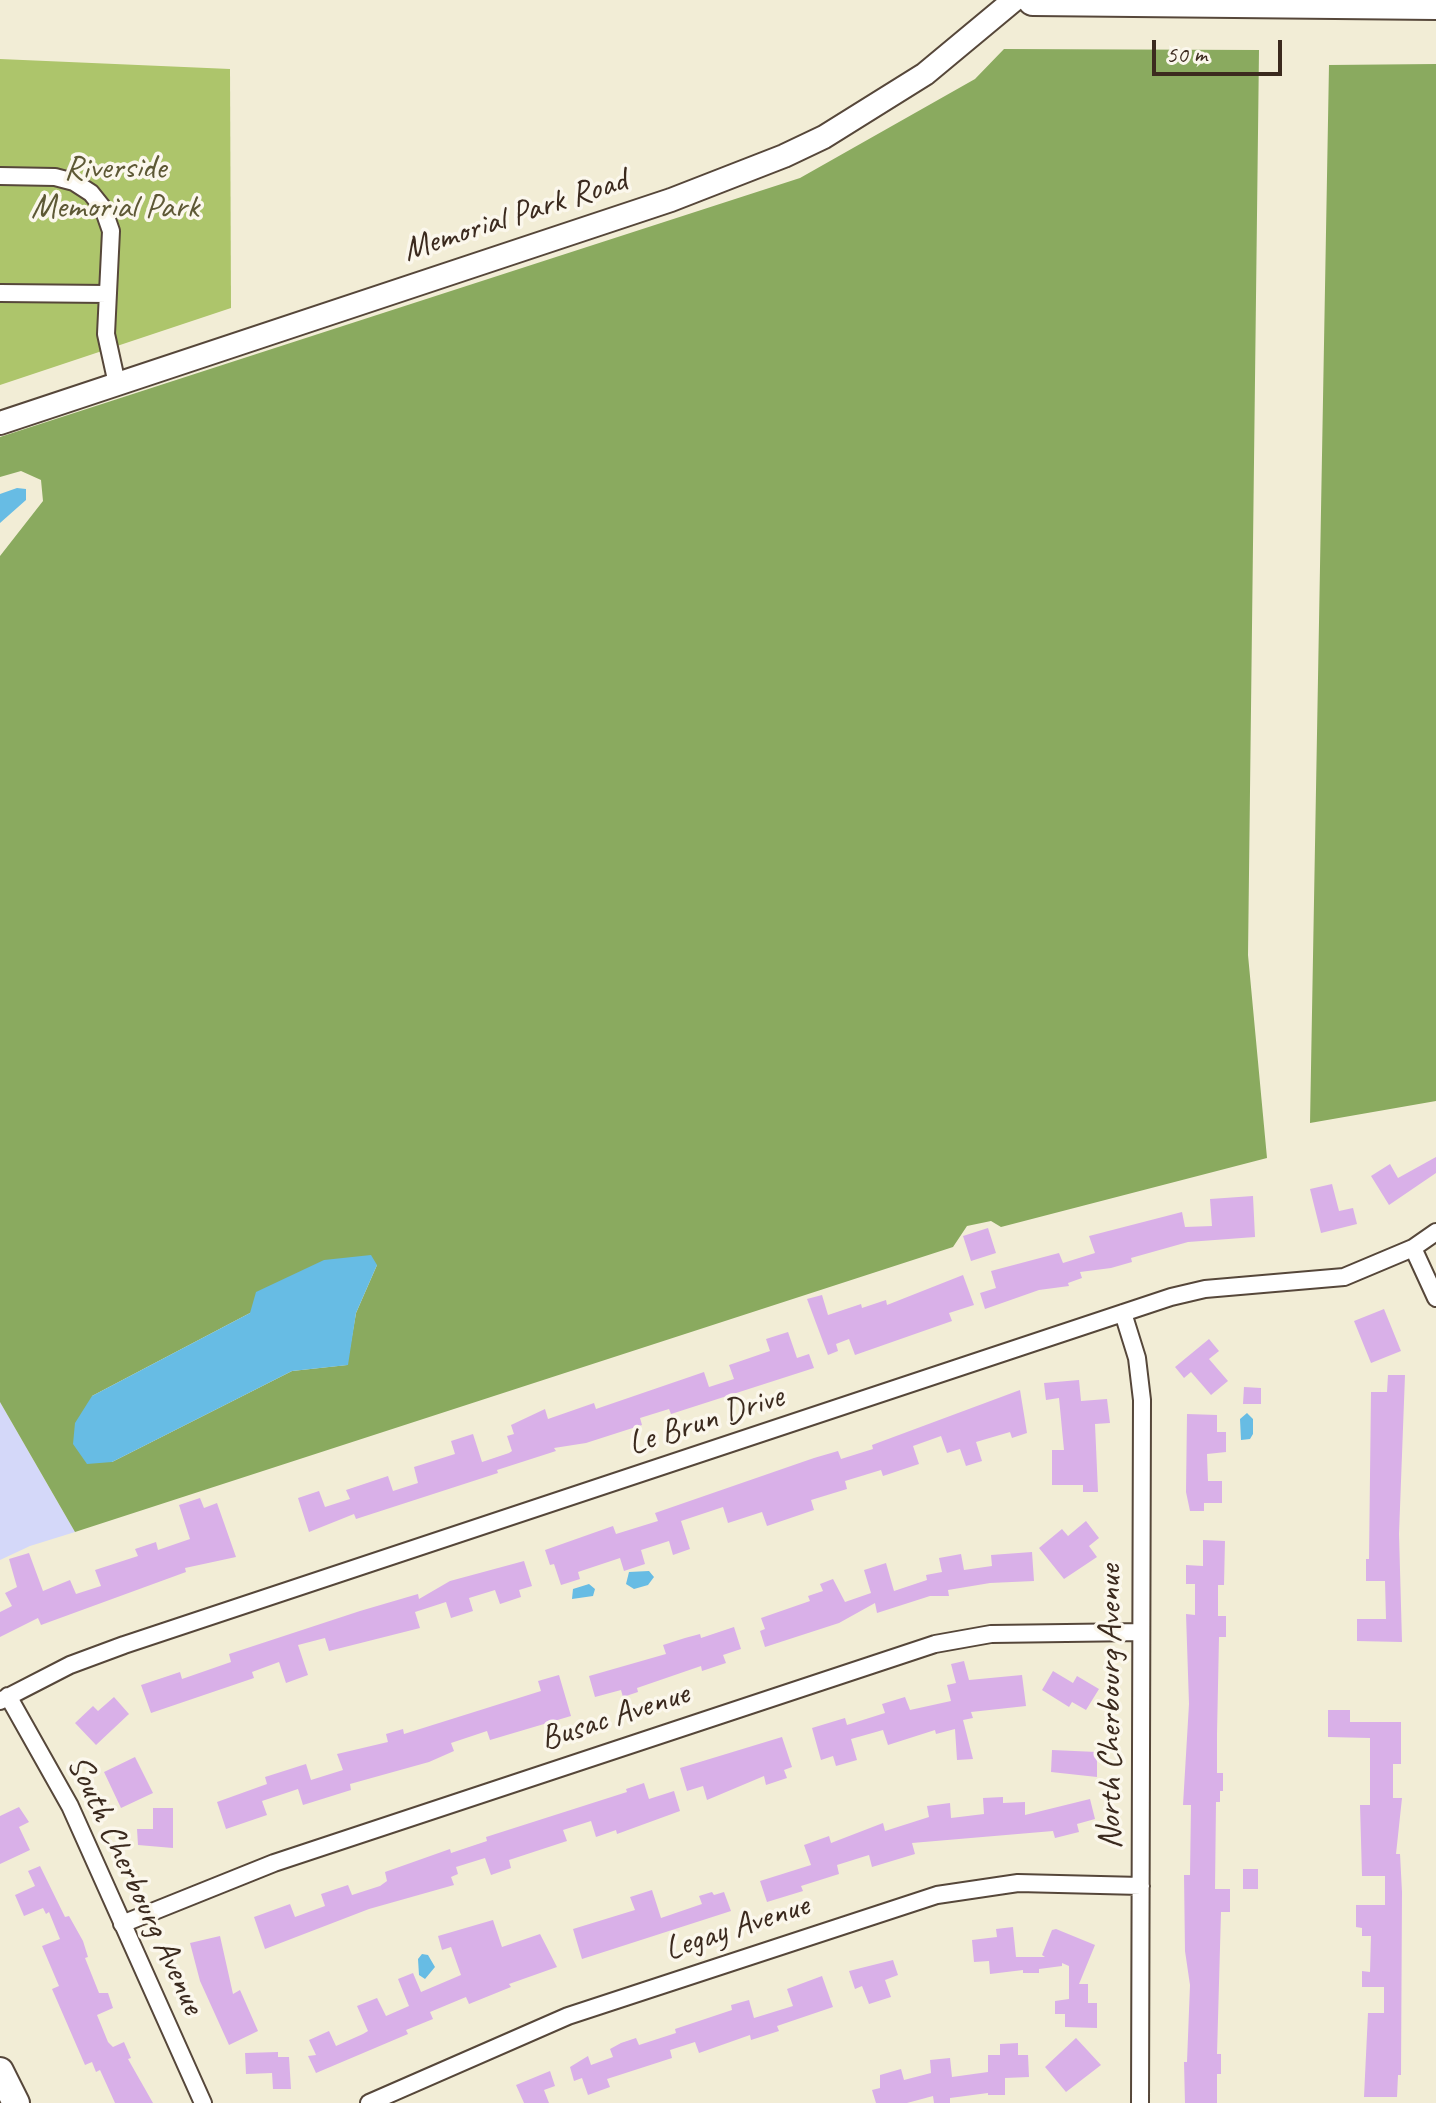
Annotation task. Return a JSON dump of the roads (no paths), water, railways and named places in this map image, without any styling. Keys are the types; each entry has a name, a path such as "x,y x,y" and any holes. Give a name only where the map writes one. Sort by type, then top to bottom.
{"highway":[{"path":"1033,0 1436,4"}],"main road":[{"path":"0,2071 16,2103"}],"street":[{"name":"Memorial Park Road","path":"0,423 671,200 784,156 824,137 925,74 1014,0"},
{"path":"0,176 55,177 74,182 91,193 103,208 111,231 106,334 117,384"},
{"path":"0,293 108,294"},
{"name":"Le Brun Drive","path":"4,1698 70,1665 124,1645 1123,1313 1205,1289 1344,1277 1413,1248 1436,1232"},
{"path":"1413,1248 1436,1298"},
{"name":"North Cherbourg Avenue","path":"1123,1313 1137,1358 1142,1400 1140,2103"},
{"name":"Busac Avenue","path":"122,1924 274,1863 935,1644 991,1634 1141,1632"},
{"name":"South Cherbourg Avenue","path":"4,1698 70,1806 203,2103"},
{"name":"Legay Avenue","path":"369,2103 568,2016 937,1895 1018,1883 1141,1886"}],"water":[{"path":"17,488 26,489 26,500 0,523 0,494"},
{"path":"371,1255 377,1265 356,1313 348,1365 292,1371 112,1462 87,1464 73,1444 75,1423 92,1396 250,1313 256,1292 324,1260"},
{"path":"1247,1413 1253,1419 1253,1434 1250,1439 1241,1440 1240,1419"},
{"path":"649,1571 654,1577 648,1585 634,1589 626,1584 629,1572"},
{"path":"589,1584 595,1589 593,1596 572,1599 573,1589"},
{"path":"422,1954 428,1955 435,1967 425,1979 419,1975 418,1959"}],"park label":[{"name":"Riverside Memorial Park","path":"115,188"}]}
